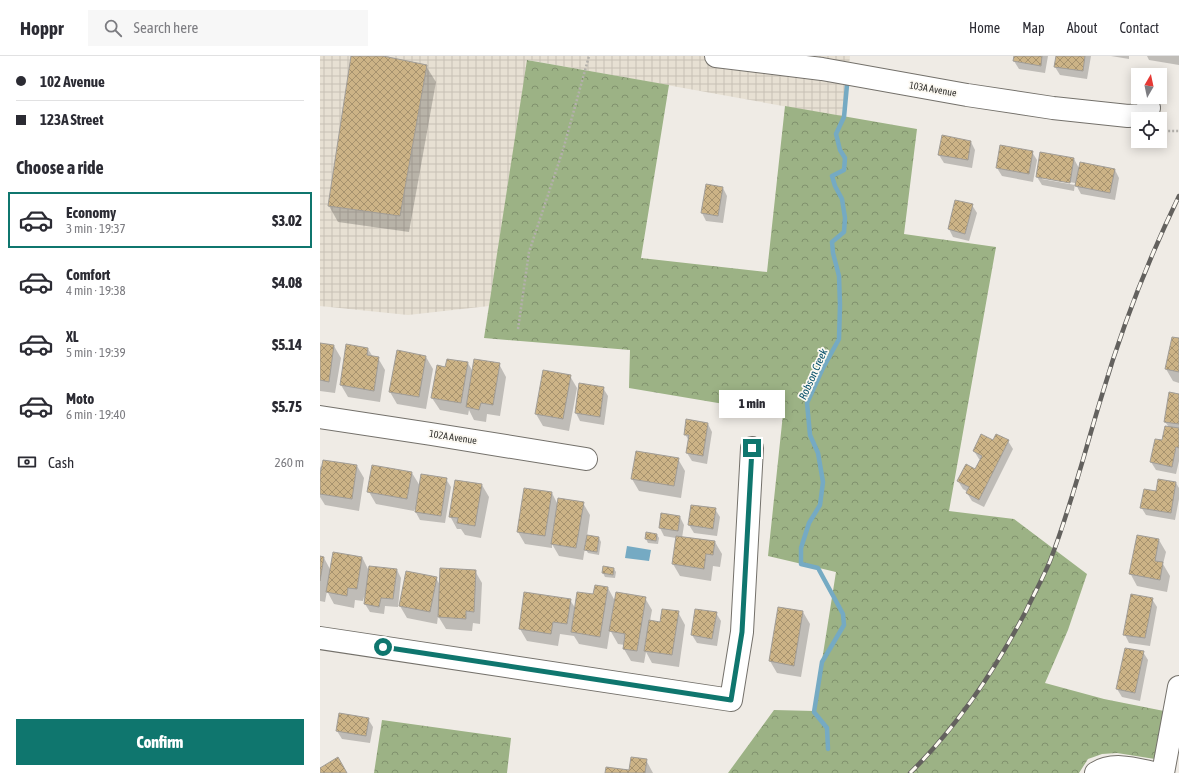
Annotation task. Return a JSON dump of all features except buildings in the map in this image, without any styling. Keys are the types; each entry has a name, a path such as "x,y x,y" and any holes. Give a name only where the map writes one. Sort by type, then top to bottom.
{"street":[{"name":"103A Avenue","path":"716,56 823,63 967,95 1053,108 1128,116 1142,115 1149,108"},
{"name":"102A Avenue","path":"320,417 586,459"},
{"path":"320,638 731,700 742,632 752,448"},
{"path":"1163,773 1179,687"},
{"path":"1097,772 1110,767 1118,767 1154,773"}],"path":[{"path":"518,329 529,252 563,150 589,56"},
{"path":"1167,131 1179,130"}],"shaded area":[{"path":"320,56 850,56 844,117 528,60 489,306 408,315 320,306"}],"green space":[{"path":"527,60 669,85 641,258 767,272 785,106 917,129 904,234 996,247 949,511 1014,519 1087,574 1068,630 1045,683 1104,699 1164,711 1155,759 1117,753 1102,754 1088,759 1079,773 728,773 774,710 814,711 836,572 768,556 783,414 629,388 630,350 484,338"},
{"path":"382,720 511,738 507,773 374,773"}],"water":[{"path":"627,546 651,550 649,561 625,558"}],"waterway":[{"name":"Robson Creek","path":"828,749 827,728 814,712 822,662 844,625 843,614 818,568 801,564 801,548 809,523 820,505 823,482 818,453 810,435 807,403 822,370 839,339 839,276 833,253 832,242 844,232 845,218 842,199 835,186 832,176 844,170 845,158 840,150 836,134 844,117 847,85"}],"railway":[{"path":"910,773 960,717 988,676 1002,655 1044,574 1065,520 1110,370 1127,319 1146,269 1179,196"}],"route":[{"path":"383,647 731,700 742,632 752,448"}]}
